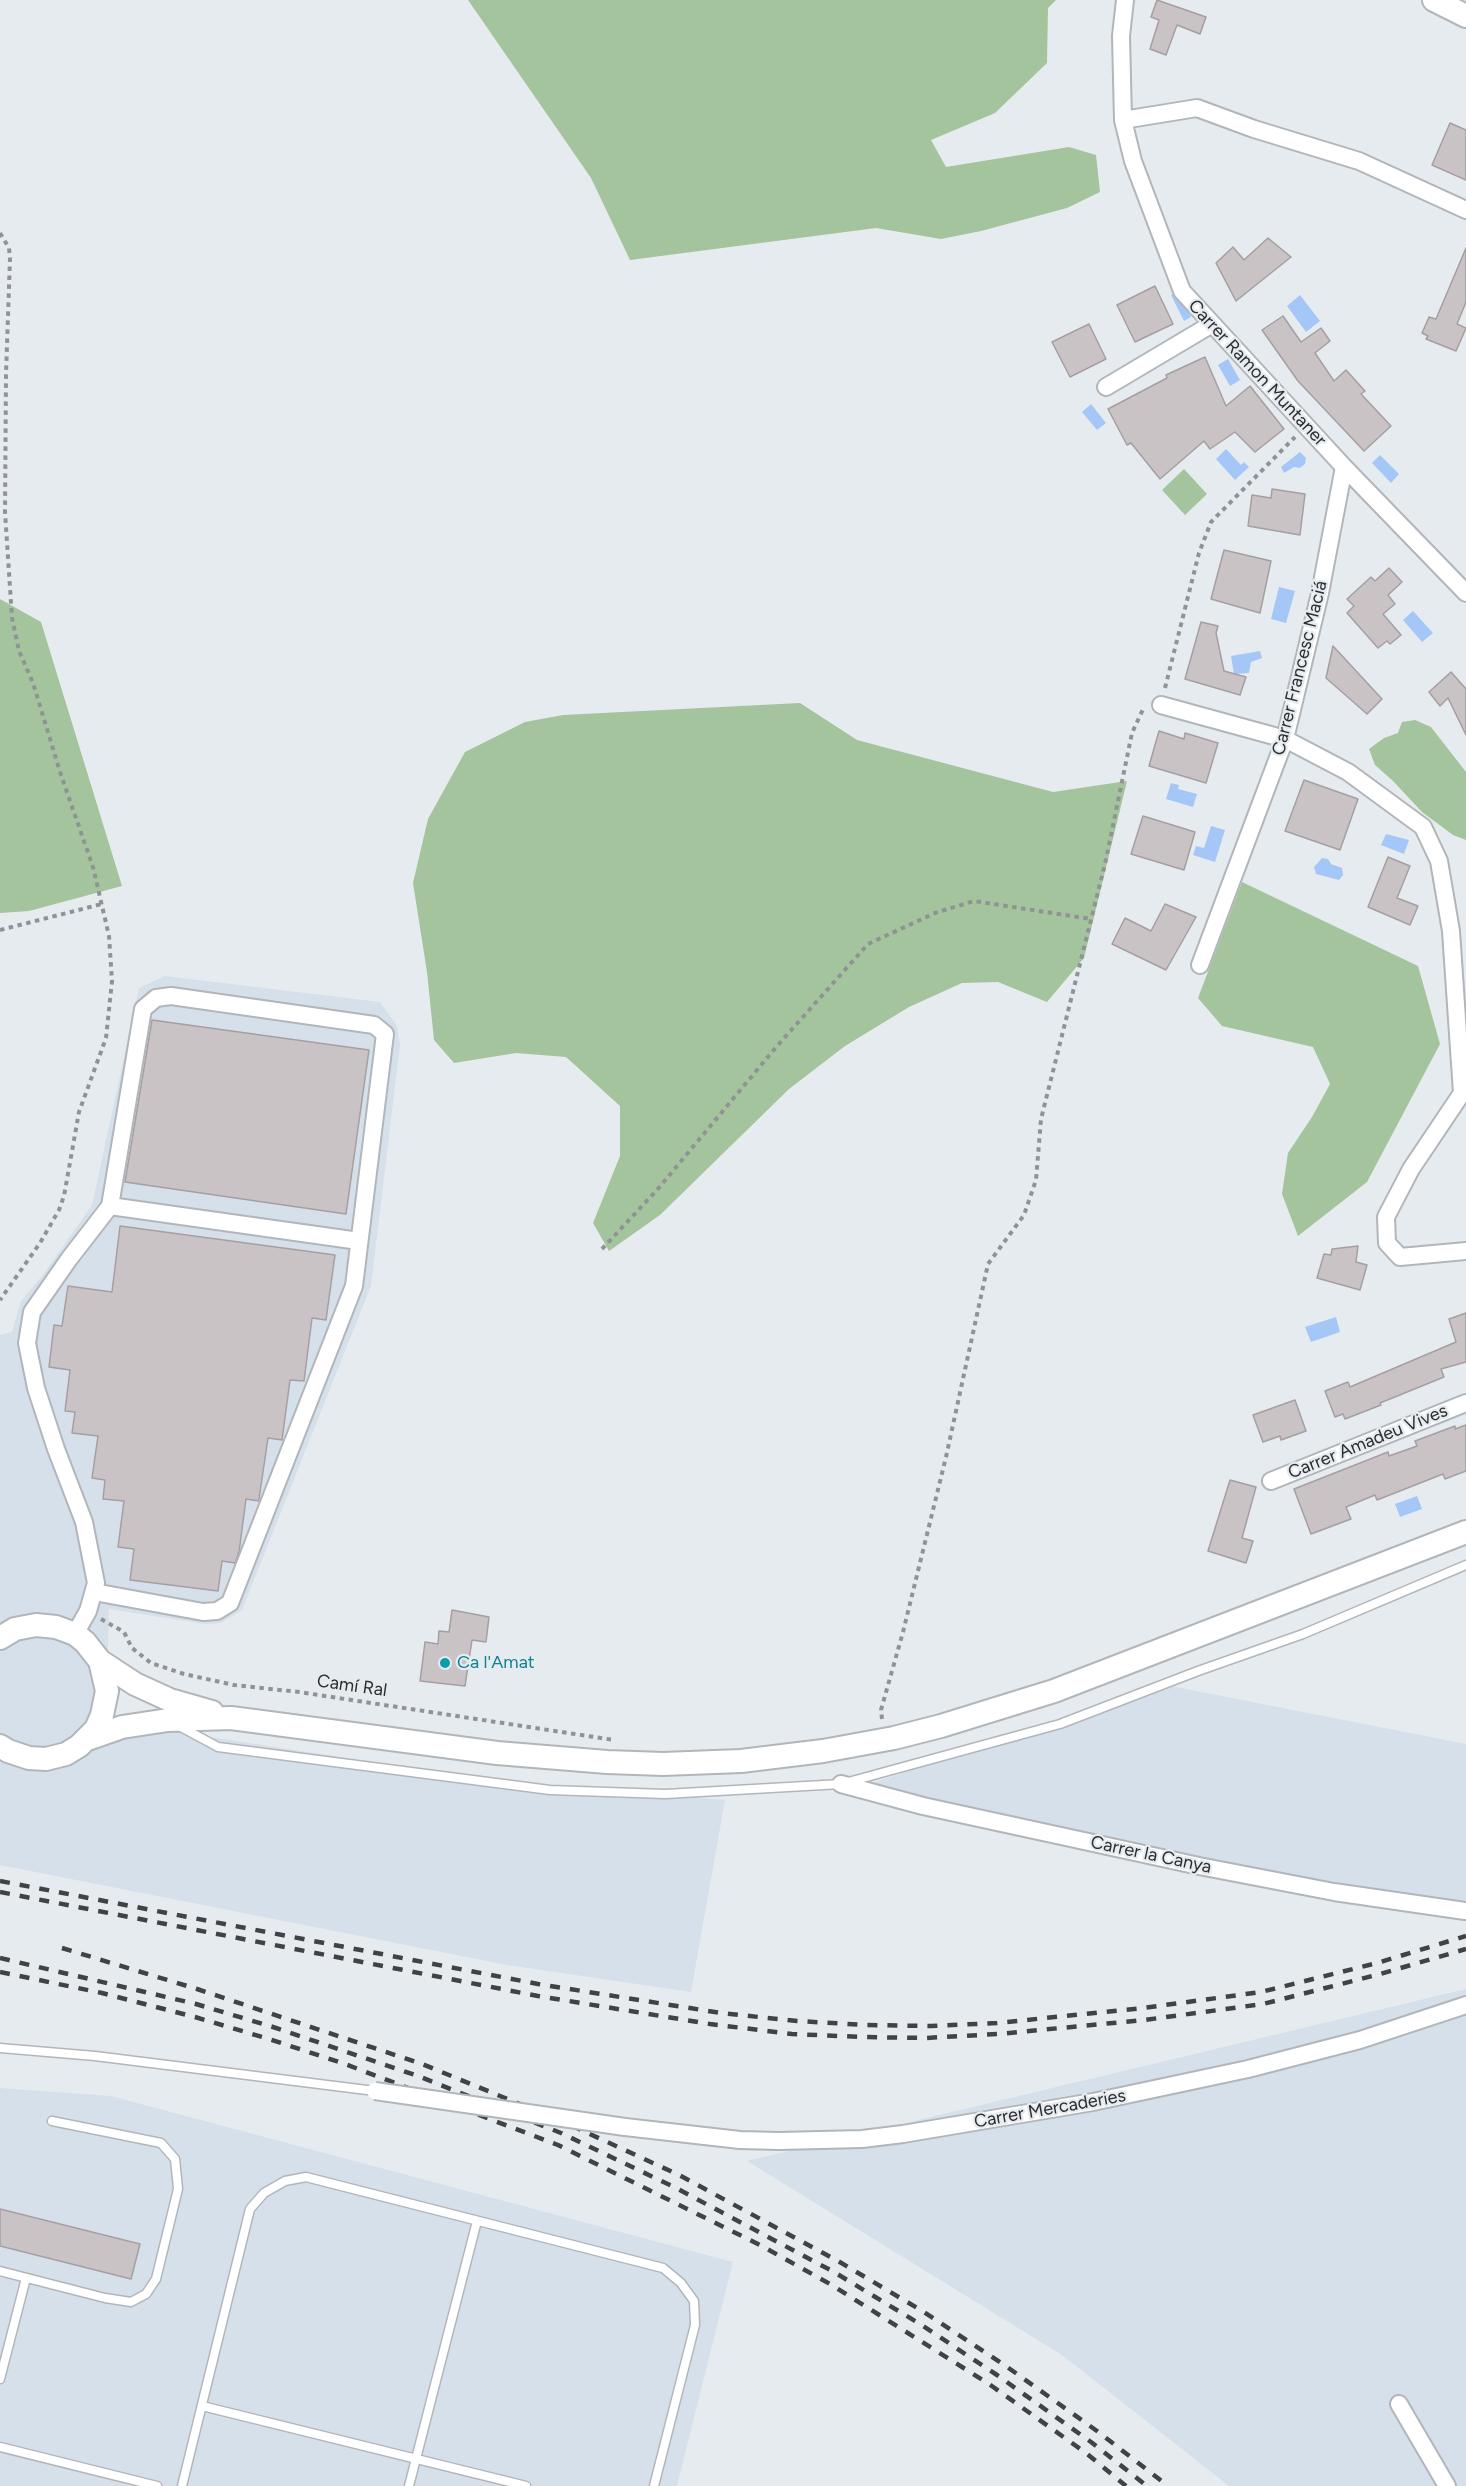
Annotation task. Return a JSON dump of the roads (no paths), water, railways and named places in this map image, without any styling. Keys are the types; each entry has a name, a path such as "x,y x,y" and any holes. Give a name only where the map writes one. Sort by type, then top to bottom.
{"main road":[{"path":"1434,0 1466,16"},
{"path":"0,1638 15,1629 36,1625 56,1627 75,1634 85,1642 100,1661 135,1684 170,1700 231,1718 497,1753 663,1764 741,1761 823,1751 885,1740 941,1726 1054,1691 1466,1532"},
{"path":"88,1739 99,1722 106,1702 106,1680 100,1661"},
{"path":"7,1753 38,1759 53,1758 73,1750 88,1739 122,1727 168,1720 231,1718"}],"street":[{"name":"Carrer Ramon Muntaner","path":"1125,0 1121,36 1123,120 1133,161 1182,291 1344,467 1466,593"},
{"path":"1123,120 1197,108 1254,129 1359,161 1466,210"},
{"path":"1106,387 1212,324"},
{"name":"Carrer Francesc Maciá","path":"1200,965 1285,739 1320,593 1344,467"},
{"path":"1161,705 1285,739 1347,772 1423,827 1439,861 1451,931 1462,1094 1411,1169 1386,1217 1387,1243 1400,1257 1466,1251"},
{"path":"75,1634 88,1611 96,1583 84,1522 36,1388 27,1343 32,1312 110,1206 143,1009 156,998 171,996 374,1025 385,1034 354,1286 230,1603 217,1611 203,1612 94,1592"},
{"path":"110,1206 359,1241"},
{"name":"Carrer Amadeu Vives","path":"1271,1481 1466,1403"},
{"name":"Carrer la Canya","path":"841,1784 923,1806 1199,1866 1334,1892 1465,1911"},
{"name":"Carrer Mercaderies","path":"375,2091 625,2127 740,2140 862,2139 1093,2102 1248,2069 1360,2040 1466,2005"},
{"path":"1399,2404 1446,2486"}],"lane":[{"path":"168,1720 218,1747 550,1790 665,1794 841,1784 1060,1724 1303,1634 1466,1565"},
{"path":"0,2048 95,2056 375,2091"},
{"path":"0,2271 131,2302 146,2294 156,2279 178,2189 175,2160 161,2144 52,2121"},
{"path":"182,2486 250,2209 264,2193 285,2181 306,2177 663,2268 681,2283 694,2301 694,2325 654,2486"},
{"path":"409,2486 477,2220"},
{"path":"0,2379 26,2278"},
{"path":"202,2406 526,2486"},
{"path":"0,2446 157,2486"}],"water":[{"path":"1178,291 1191,317 1184,321 1171,295"},
{"path":"1300,295 1320,321 1306,332 1287,306"},
{"path":"1228,359 1240,380 1230,386 1218,365"},
{"path":"1091,404 1106,423 1097,430 1082,412"},
{"path":"1226,449 1241,465 1244,462 1249,467 1235,480 1216,459"},
{"path":"1300,452 1306,458 1305,464 1284,473 1281,467"},
{"path":"1380,455 1399,474 1391,483 1372,463"},
{"path":"1279,587 1295,591 1286,623 1271,619"},
{"path":"1413,611 1433,633 1422,642 1403,620"},
{"path":"1260,651 1262,658 1251,662 1249,673 1234,674 1231,656"},
{"path":"1171,783 1179,785 1178,789 1197,794 1193,807 1166,799"},
{"path":"1211,826 1225,830 1215,862 1193,855 1196,846 1204,848"},
{"path":"1386,834 1409,840 1404,854 1381,845"},
{"path":"1322,858 1342,868 1343,875 1339,880 1316,874 1314,867"},
{"path":"1336,1317 1340,1332 1311,1342 1305,1327"},
{"path":"1417,1496 1422,1509 1400,1517 1395,1504"}],"railway":[{"path":"0,1881 538,1984 721,2013 867,2025 931,2026 997,2023 1143,2008 1261,1992 1377,1963 1466,1936"},
{"path":"0,1892 538,1996 710,2024 792,2034 864,2037 925,2038 998,2034 1144,2020 1263,2004 1466,1949"},
{"path":"62,1948 197,1989 422,2064 566,2123 679,2175 838,2261 924,2312 1003,2364 1097,2431 1168,2486"},
{"path":"0,1958 196,2004 273,2027 418,2076 561,2133 676,2188 834,2272 920,2324 997,2375 1091,2442 1147,2486"},
{"path":"0,1972 102,1993 269,2039 345,2064 558,2145 760,2245 830,2284 989,2384 1086,2453 1126,2486"}],"place":[{"name":"Ca l'Amat","path":"445,1663"}]}
